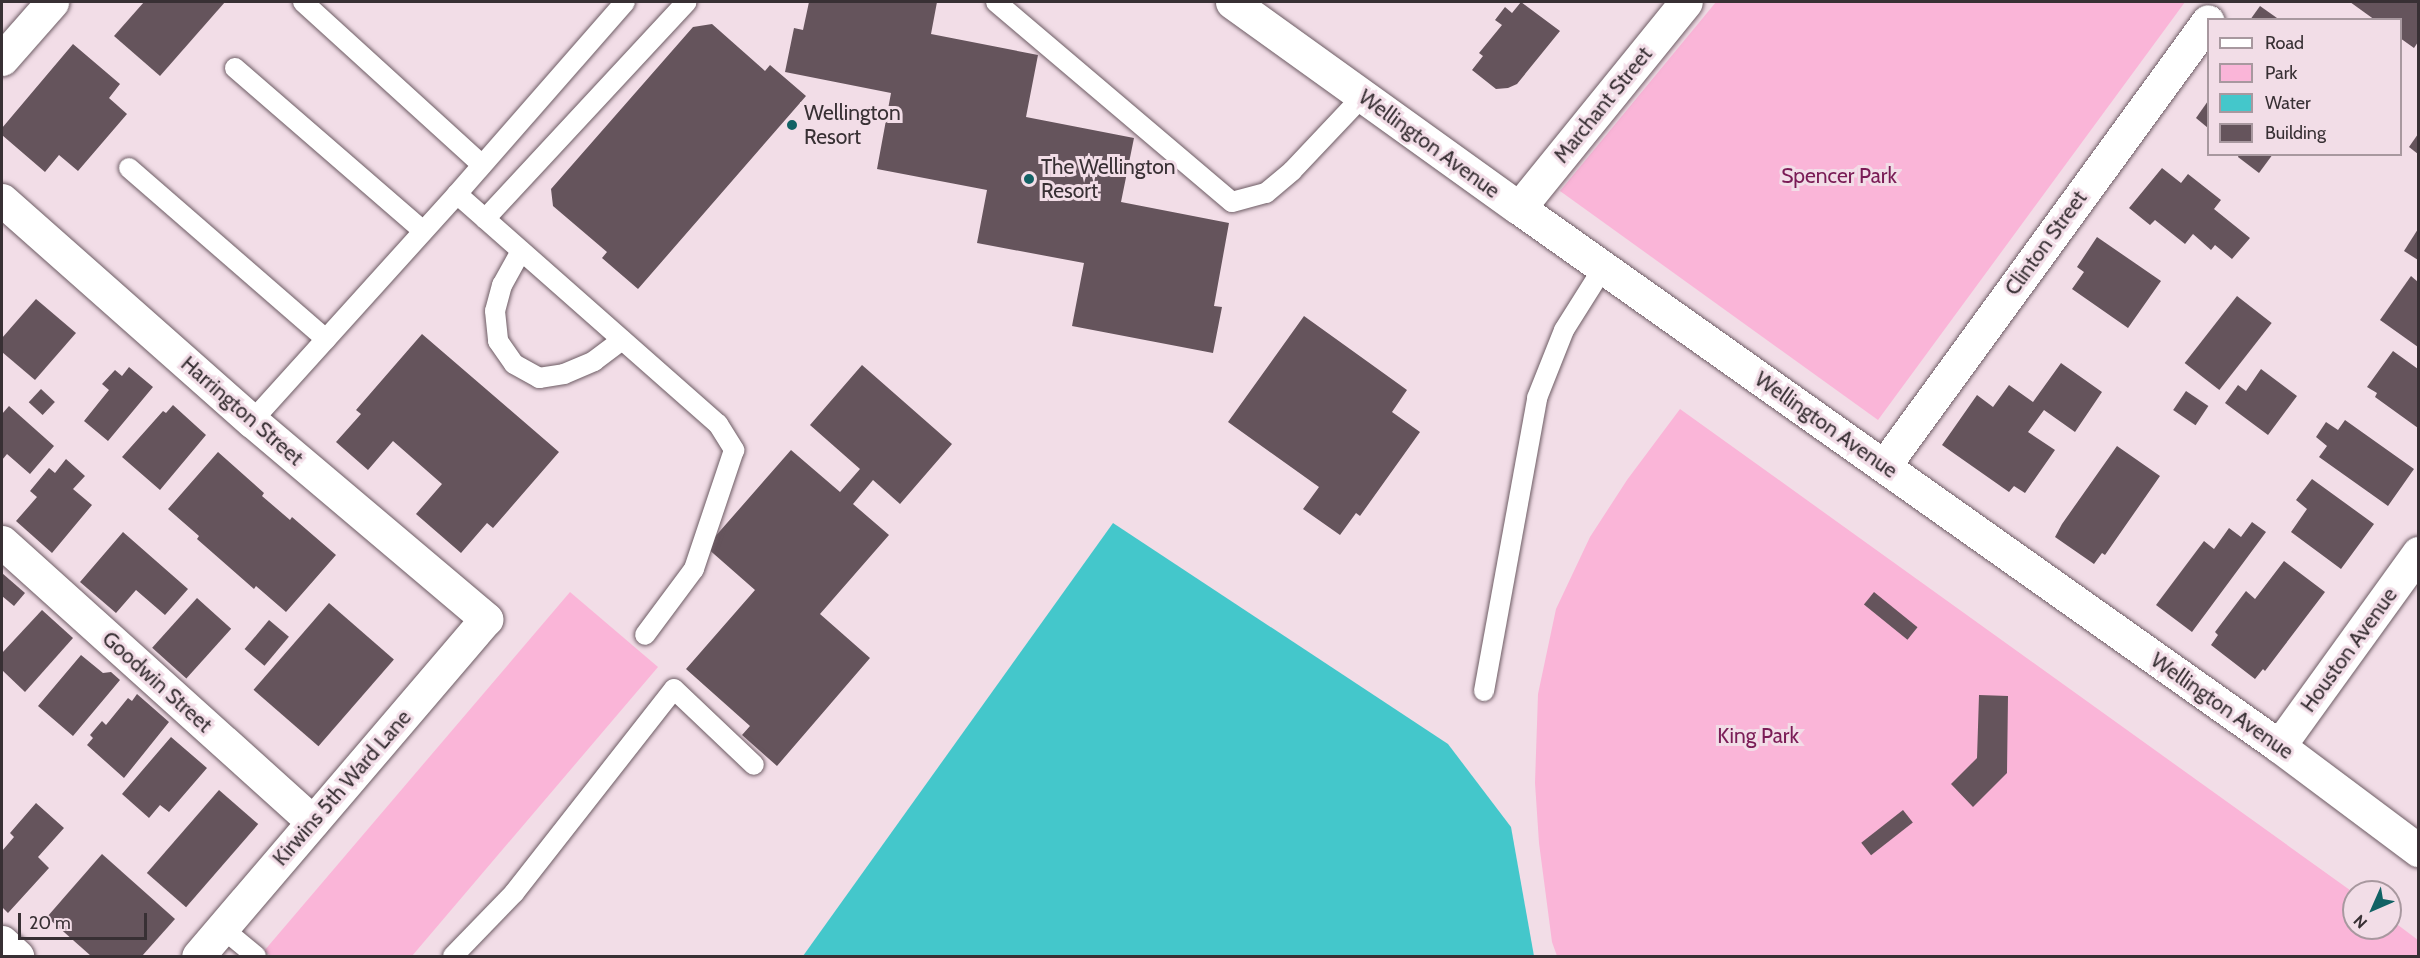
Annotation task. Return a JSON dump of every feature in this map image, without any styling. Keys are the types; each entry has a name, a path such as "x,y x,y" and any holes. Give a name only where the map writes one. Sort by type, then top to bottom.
{"street":[{"path":"4,50 52,2"},
{"name":"Wellington Avenue","path":"1232,2 1603,268 2279,746 2418,850"},
{"name":"Marchant Street","path":"1519,208 1686,2"},
{"name":"Clinton Street","path":"2211,18 2223,2"},
{"name":"Clinton Street","path":"1884,466 2207,23"},
{"name":"Harrington Street","path":"2,200 252,421 486,619"},
{"name":"Goodwin Street","path":"2,542 314,822"},
{"name":"Houston Avenue","path":"2279,746 2418,553"},
{"name":"Kirwins 5th Ward Lane","path":"198,957 486,619"},
{"path":"2,942 17,957"}],"lane":[{"path":"303,2 482,165"},
{"path":"252,421 457,194 625,2"},
{"path":"485,219 687,2"},
{"path":"996,2 1232,202 1266,193 1292,171 1363,96"},
{"path":"235,68 423,231"},
{"path":"129,168 326,339"},
{"path":"457,194 718,424 734,450 694,569 645,635"},
{"path":"520,251 502,285 495,311 498,341 514,364 540,378 564,374 594,361 622,340"},
{"path":"1484,691 1537,398 1564,330 1603,268"},
{"path":"453,957 514,893 675,689 754,765"},
{"path":"222,928 256,957"}],"green space":[{"name":"Spencer Park","path":"1716,2 2185,2 1878,420 1560,191"},
{"name":"King Park","path":"1680,409 2342,884 2342,940 2402,940 2402,928 2418,940 2418,956 1557,956 1552,942 1539,843 1535,783 1538,694 1556,609 1590,537 1627,480"},
{"path":"570,592 658,667 412,956 271,956 264,951"}],"water":[{"path":"1113,523 1448,744 1511,827 1534,956 803,956"}],"building":[{"path":"144,2 225,2 160,76 114,36"},
{"name":"The Wellington Resort","path":"809,2 937,2 931,34 1038,55 1026,117 1134,138 1121,202 1229,223 1214,306 1222,307 1213,353 1072,326 1084,263 977,243 987,190 877,169 891,93 785,72 794,28 803,30"},
{"path":"1521,2 1560,31 1517,84 1508,88 1496,89 1472,70 1483,56 1479,53 1502,25 1495,20 1505,7 1512,13"},
{"path":"2350,2 2418,2 2418,42 2414,48 2402,39 2402,18 2372,18"},
{"path":"2260,6 2277,18 2251,18"},
{"path":"712,24 765,71 770,65 806,96 638,289 602,258 607,252 553,206 551,189 693,27"},
{"path":"73,44 120,84 109,98 127,114 78,171 59,155 45,172 2,135 2,128"},
{"path":"2207,102 2207,127 2196,118"},
{"path":"2418,134 2418,154 2409,147"},
{"path":"2238,156 2272,156 2259,173"},
{"path":"2162,168 2181,183 2188,174 2221,200 2214,209 2250,238 2232,259 2215,245 2211,250 2193,234 2185,244 2155,220 2150,225 2129,208"},
{"path":"2418,229 2418,260 2404,251"},
{"path":"2097,237 2161,281 2128,328 2072,289 2084,272 2077,267"},
{"path":"2411,276 2418,282 2418,347 2380,320"},
{"path":"2237,296 2272,323 2219,390 2185,363"},
{"path":"36,299 76,333 35,380 2,352 2,338"},
{"path":"1304,316 1407,390 1392,412 1420,432 1360,516 1356,513 1340,535 1303,509 1319,487 1228,422"},
{"path":"422,334 559,452 493,528 487,523 461,553 416,514 442,484 393,441 368,470 336,442 361,414 356,410"},
{"path":"2393,351 2418,369 2418,428 2375,397 2377,393 2367,387"},
{"path":"2061,363 2102,392 2075,432 2044,410 2028,432 2055,450 2025,493 2014,486 2009,492 1942,445 1977,395 1993,407 2009,385 2033,402"},
{"path":"862,365 952,444 900,504 873,480 853,504 889,535 820,614 870,658 777,766 742,735 750,726 686,669 755,590 706,547 791,450 840,492 860,469 810,425"},
{"path":"129,367 153,387 108,441 84,421 109,390 102,384 115,370 122,376"},
{"path":"2261,369 2297,396 2268,435 2225,403 2238,385 2246,391"},
{"path":"41,389 55,402 43,415 29,402"},
{"path":"2186,391 2208,406 2196,425 2173,410"},
{"path":"173,405 206,435 160,490 122,457 163,411 166,413"},
{"path":"9,406 54,446 30,474 7,454 2,460 2,414"},
{"path":"2345,420 2414,469 2388,506 2319,457 2327,446 2316,437 2326,422 2338,430"},
{"path":"2117,446 2160,476 2105,555 2102,553 2094,564 2055,537"},
{"path":"218,452 264,493 262,496 290,520 292,517 336,555 286,612 256,586 254,589 197,539 199,536 168,509"},
{"path":"66,459 85,476 73,489 92,505 52,553 16,521 37,497 30,491 49,468 55,473"},
{"path":"2312,479 2374,524 2341,569 2291,532 2307,509 2296,500"},
{"path":"2252,522 2266,532 2192,632 2156,605 2204,541 2214,549 2229,528 2241,537"},
{"path":"123,532 188,589 165,615 136,590 116,613 80,582"},
{"path":"2284,561 2325,592 2265,671 2263,669 2255,679 2211,645 2218,635 2215,632 2246,591 2255,599"},
{"path":"2,573 25,593 14,606 2,596"},
{"path":"1874,592 1918,627 1907,640 1864,604"},
{"path":"197,598 231,629 186,679 152,648"},
{"path":"329,603 394,659 318,746 254,690"},
{"path":"42,610 73,638 25,692 2,670 2,653"},
{"path":"269,620 289,637 264,666 245,649"},
{"path":"81,655 103,673 111,672 120,680 73,736 38,706"},
{"path":"137,694 169,722 124,778 87,745 93,738 90,735 102,721 106,725 128,698 132,701"},
{"path":"1979,695 2008,696 2007,773 1973,807 1951,784 1977,758"},
{"path":"171,737 207,768 169,812 160,805 149,818 122,794"},
{"path":"219,790 258,824 186,907 147,873"},
{"path":"36,803 64,828 38,857 49,868 8,913 2,907 2,851 14,837 10,833"},
{"path":"1903,810 1913,823 1871,855 1861,843"},
{"path":"102,854 175,919 142,956 91,956 47,917"}],"place":[{"name":"Wellington Resort","path":"792,125"},
{"name":"The Wellington Resort","path":"1029,179"}]}
